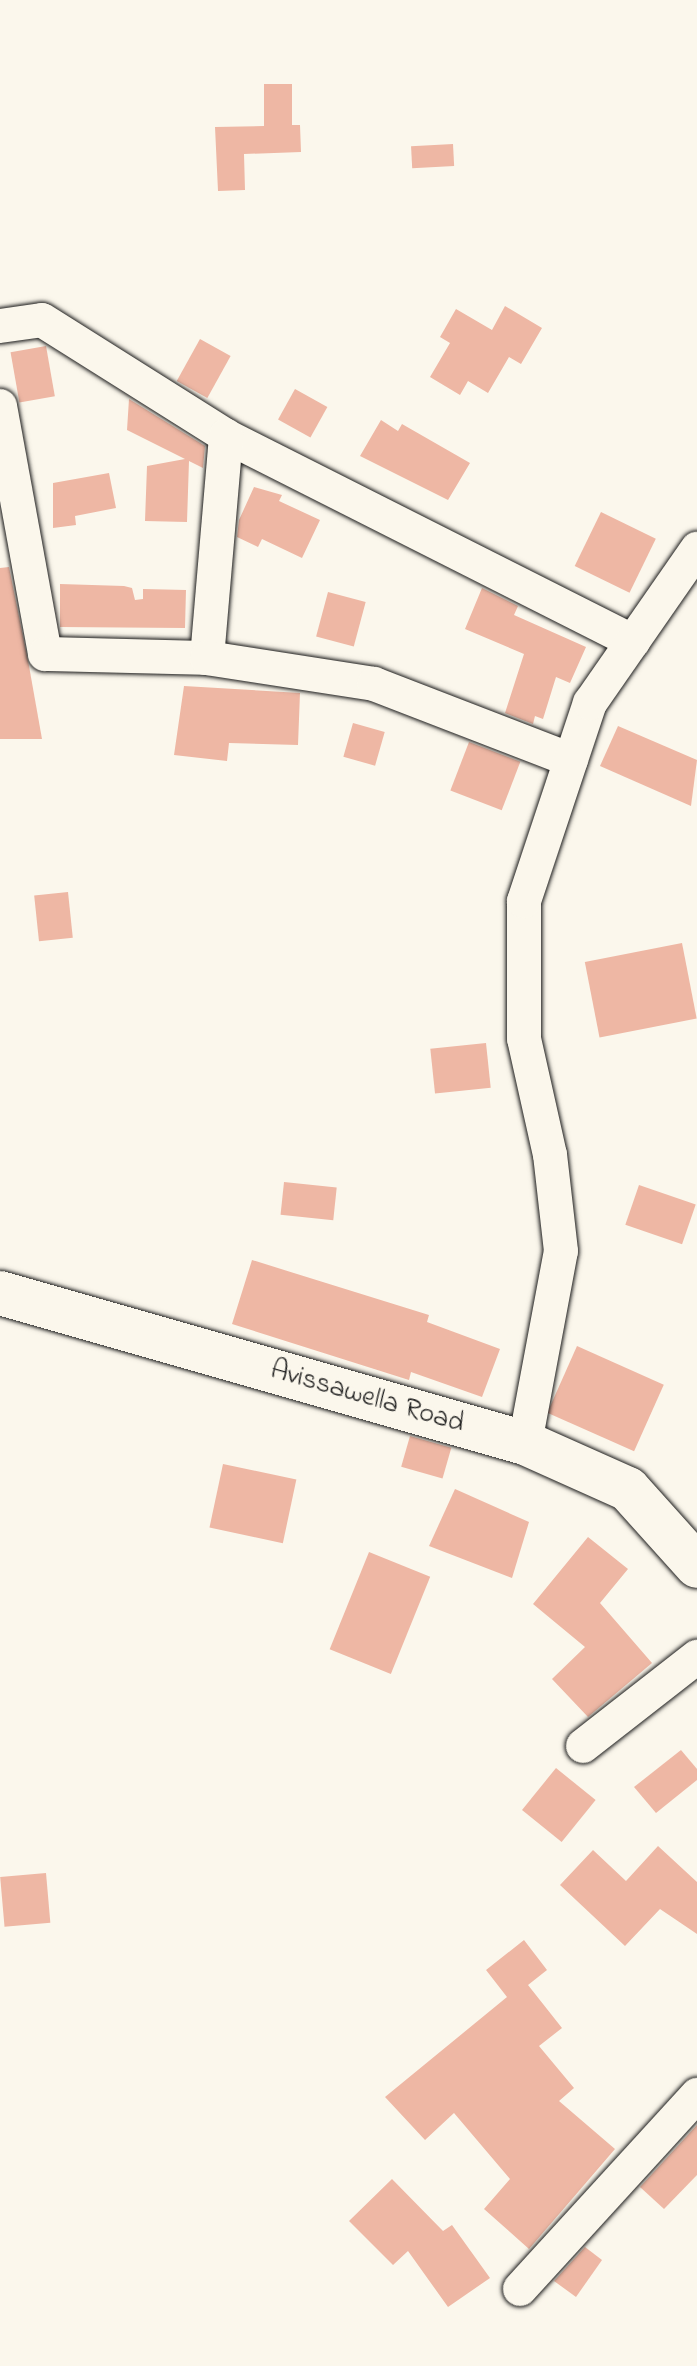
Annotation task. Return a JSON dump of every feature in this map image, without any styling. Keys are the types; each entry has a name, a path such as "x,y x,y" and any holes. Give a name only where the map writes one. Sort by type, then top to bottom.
{"main road":[{"name":"Avissawella Road","path":"0,1293 525,1443 628,1489 697,1566"}],"street":[{"path":"0,326 42,320 226,436 633,642"},
{"path":"0,406 45,654 207,658 374,684 571,760"},
{"path":"207,658 226,436"},
{"path":"525,1443 561,1251 550,1155 524,1039 524,901 590,703 697,549"},
{"path":"583,1746 697,1657"},
{"path":"520,2289 697,2095"}],"building":[{"path":"264,84 292,84 292,125 300,125 301,152 244,154 245,190 218,191 215,127 264,126"},
{"path":"453,144 454,166 412,168 411,146"},
{"path":"505,306 542,328 521,364 509,357 488,393 468,381 460,395 430,377 450,343 440,337 456,309 492,330"},
{"path":"200,339 231,356 207,398 177,381"},
{"path":"46,346 55,396 19,402 11,352"},
{"path":"295,389 327,407 310,438 278,420"},
{"path":"129,399 205,446 203,468 189,461 187,522 145,521 147,466 185,459 127,430"},
{"path":"381,420 398,431 402,424 470,463 448,500 360,456"},
{"path":"109,473 116,508 75,516 76,525 53,528 53,483"},
{"path":"254,487 282,495 279,501 320,520 302,558 262,539 258,547 237,537 239,520"},
{"path":"601,512 656,539 630,593 575,566"},
{"path":"9,567 42,739 0,739 0,568"},
{"path":"60,584 124,586 132,588 135,600 143,599 143,589 186,590 185,628 60,627"},
{"path":"482,588 518,606 514,615 586,647 570,683 556,677 543,719 535,716 533,724 505,713 524,654 465,629"},
{"path":"328,592 366,602 354,647 316,636"},
{"path":"184,686 300,693 298,745 229,743 227,761 174,755"},
{"path":"353,723 385,732 375,766 343,757"},
{"path":"618,726 697,760 691,806 600,766"},
{"path":"469,742 520,762 502,810 450,791"},
{"path":"68,892 73,938 39,941 34,896"},
{"path":"682,943 697,1019 600,1037 585,962"},
{"path":"486,1043 491,1088 435,1094 430,1049"},
{"path":"284,1182 337,1188 333,1220 281,1215"},
{"path":"639,1185 696,1205 682,1244 625,1225"},
{"path":"252,1260 429,1315 427,1322 500,1349 482,1397 411,1372 409,1380 232,1324"},
{"path":"577,1346 664,1385 634,1451 547,1413"},
{"path":"410,1436 451,1448 443,1479 401,1467"},
{"path":"223,1464 296,1480 283,1543 209,1528"},
{"path":"455,1489 529,1522 512,1578 429,1546"},
{"path":"588,1537 628,1569 600,1603 652,1663 588,1717 552,1679 585,1647 533,1604"},
{"path":"369,1552 430,1577 391,1674 330,1649"},
{"path":"681,1750 697,1769 697,1780 656,1813 634,1787"},
{"path":"556,1768 596,1800 562,1842 522,1810"},
{"path":"658,1846 697,1882 697,1934 660,1909 625,1946 560,1885 593,1850 626,1881"},
{"path":"46,1873 50,1923 5,1927 0,1877"},
{"path":"524,1940 547,1970 528,1985 562,2028 539,2046 574,2088 559,2101 615,2149 529,2249 484,2209 510,2179 454,2113 425,2140 385,2097 507,1997 486,1970"},
{"path":"697,2125 697,2175 664,2209 640,2187"},
{"path":"392,2179 443,2231 452,2225 490,2278 448,2307 408,2251 393,2265 349,2221"},
{"path":"585,2247 602,2260 576,2297 554,2281"}]}
